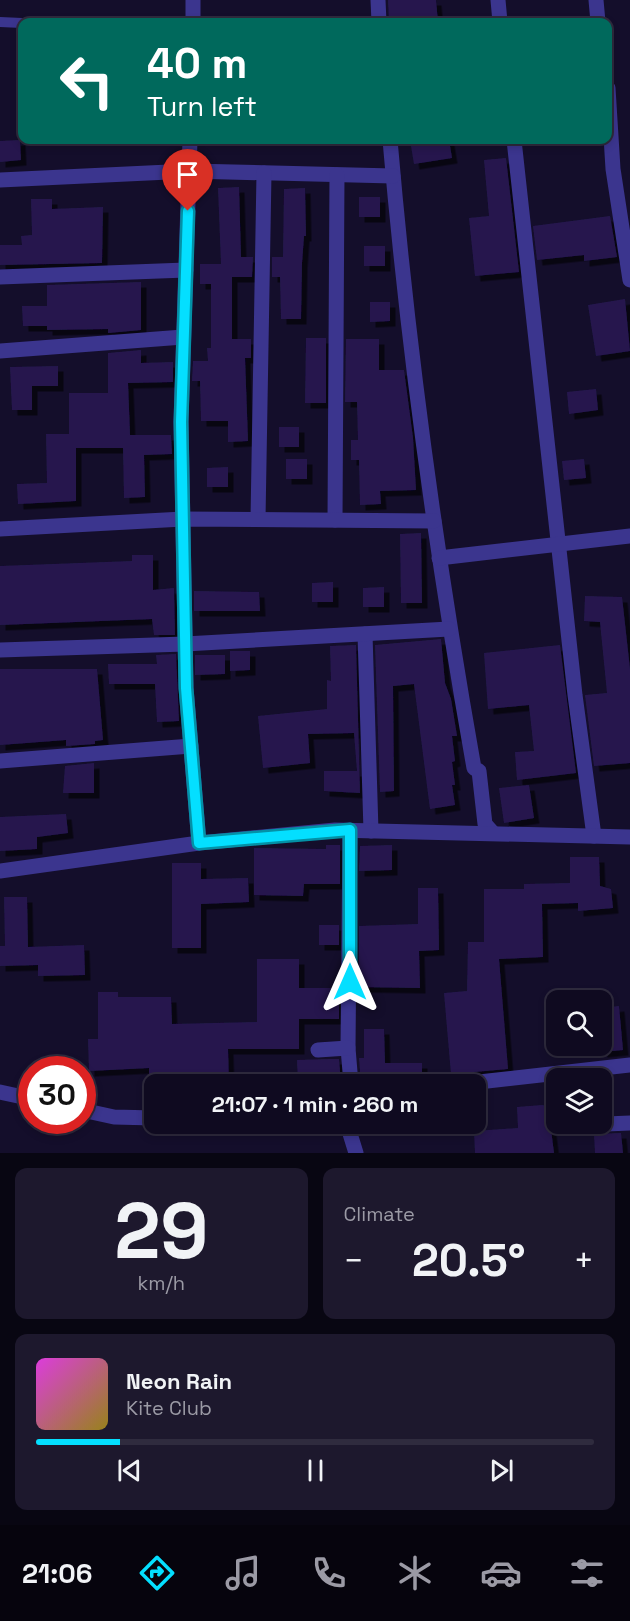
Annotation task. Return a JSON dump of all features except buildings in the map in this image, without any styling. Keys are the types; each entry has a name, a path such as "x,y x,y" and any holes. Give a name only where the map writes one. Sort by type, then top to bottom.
{"street":[{"path":"193,0 193,18"},
{"path":"378,0 379,18"},
{"path":"498,0 500,18"},
{"path":"596,0 598,18"},
{"path":"190,144 181,422 185,644 199,843"},
{"path":"390,144 434,521 449,629 474,768 479,771 485,824 493,833"},
{"path":"514,144 575,696 594,836"},
{"path":"611,144 613,169 630,280"},
{"path":"0,180 189,171 393,176"},
{"path":"258,519 264,173"},
{"path":"335,520 337,175"},
{"path":"0,277 186,270"},
{"path":"0,351 183,337"},
{"path":"0,529 183,519 434,521"},
{"path":"439,558 630,536"},
{"path":"0,650 185,644 449,629"},
{"path":"365,634 371,831"},
{"path":"0,761 191,746"},
{"path":"0,871 199,843 350,830 630,837"},
{"path":"350,830 348,1048 350,1074"},
{"path":"318,1050 348,1048"},
{"path":"486,1081 630,1065"},
{"path":"0,1092 18,1096"},
{"path":"96,1113 114,1117 144,1118"},
{"path":"612,1124 630,1123"},
{"path":"350,1134 356,1153"}],"lane":[{"path":"0,22 18,23"}],"route":[{"path":"188,211 181,422 186,688 199,843 350,830 350,982"}]}
